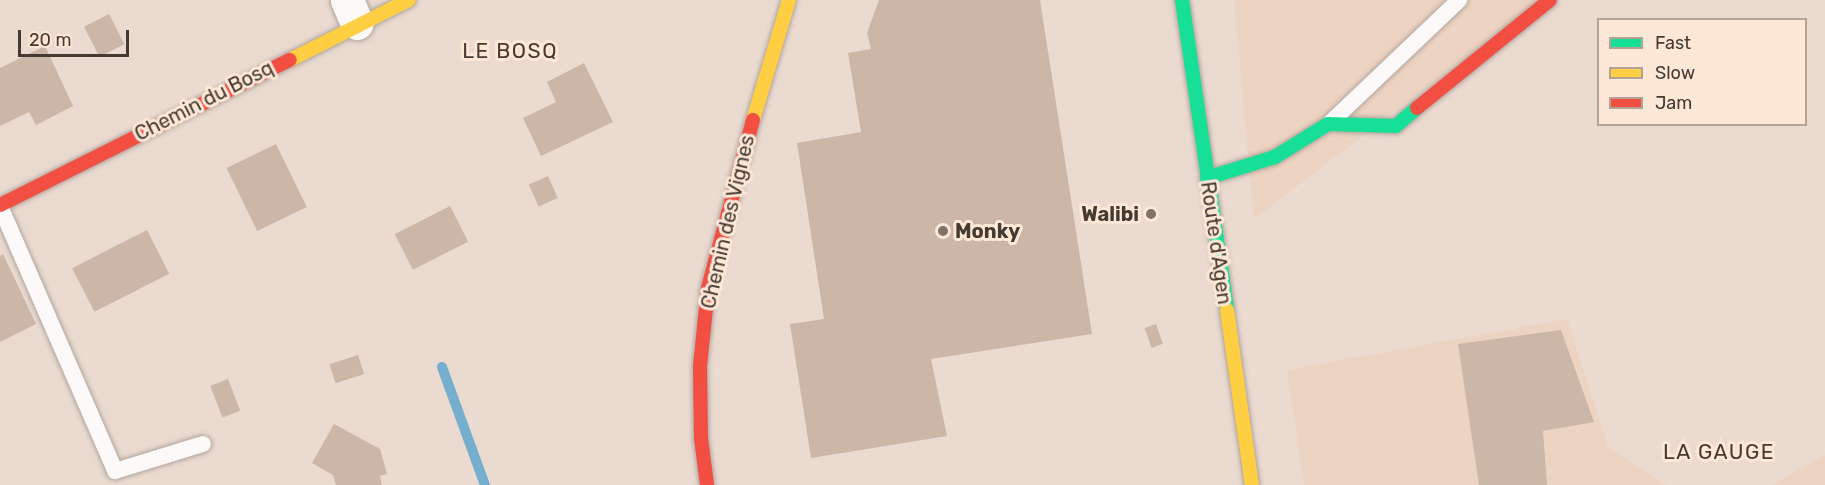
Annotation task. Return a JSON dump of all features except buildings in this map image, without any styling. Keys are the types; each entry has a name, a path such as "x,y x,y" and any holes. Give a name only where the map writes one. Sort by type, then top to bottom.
{"street":[{"name":"Chemin du Bosq","path":"0,206 352,11 409,0"},
{"name":"Chemin des Vignes","path":"707,485 701,438 700,366 708,288 738,168 789,0"},
{"name":"Route d'Agen","path":"1182,0 1252,485"},
{"path":"1207,178 1275,157 1328,124 1396,126 1550,0"}],"lane":[{"path":"1328,124 1454,5 1473,0"},
{"path":"0,206 115,471 203,444"}],"shaded area":[{"path":"1234,0 1541,0 1254,219"},
{"path":"1567,319 1608,446 1666,485 1304,485 1287,370"},
{"path":"1825,455 1825,485 1772,485"}],"waterway":[{"path":"442,367 485,485"}],"traffic: fast":[{"path":"1182,0 1227,310"},
{"path":"1207,178 1275,157 1328,124 1396,126 1417,108"}],"traffic: slow":[{"path":"290,60 409,0"},
{"path":"753,120 789,0"},
{"path":"1227,310 1252,485"}],"traffic: jam":[{"path":"1417,108 1550,0"},
{"path":"0,205 290,60"},
{"path":"707,485 701,438 700,366 708,288 753,120"}],"place":[{"name":"Walibi","path":"1151,214"},
{"name":"Monky","path":"943,231"}],"district":[{"name":"LE BOSQ","path":"510,51"},
{"name":"LA GAUGE","path":"1719,452"}]}
